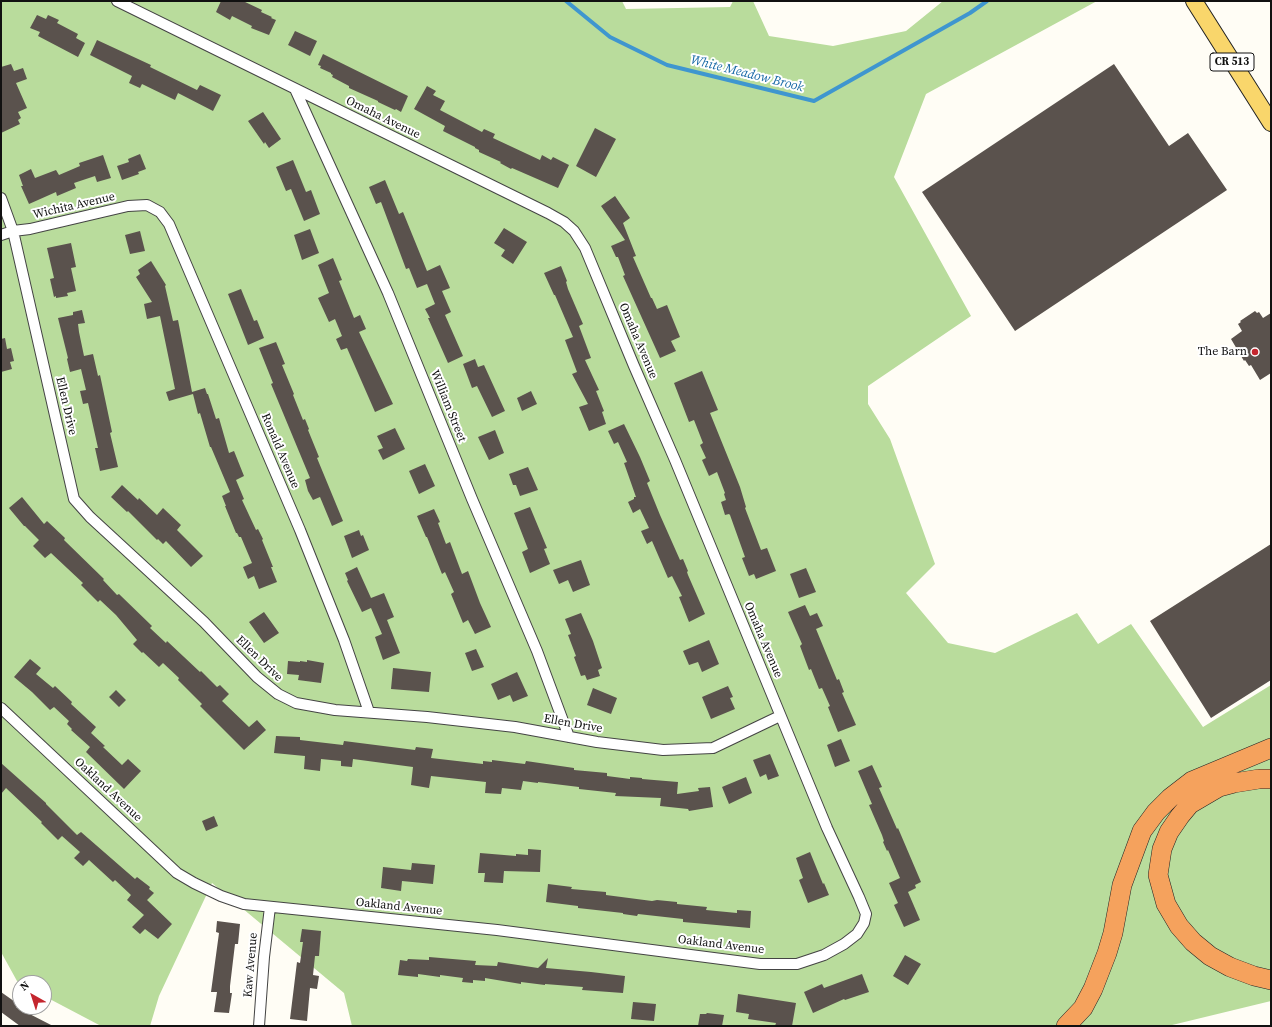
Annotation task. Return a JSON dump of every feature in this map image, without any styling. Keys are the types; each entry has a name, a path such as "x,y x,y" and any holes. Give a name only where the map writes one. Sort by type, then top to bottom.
{"highway":[{"path":"1066,1026 1083,1008 1093,989 1113,933 1122,885 1142,832 1156,812 1170,798 1192,781 1271,748"},
{"path":"1271,779 1259,779 1219,787 1190,804 1169,832 1162,849 1158,875 1166,904 1179,926 1193,942 1210,956 1230,967 1254,976 1271,980"}],"main road":[{"name":"CR 513","path":"1194,1 1271,123"}],"street":[{"name":"Omaha Avenue","path":"117,1 548,213 564,222 574,231 585,248 675,460 827,828 866,914 864,923 857,934"},
{"name":"William Street","path":"295,89 388,293 472,499 537,651 569,737"},
{"name":"Ellen Drive","path":"1,198 13,231 74,499 90,517 204,622 257,677 278,694 296,703 335,710 369,712 515,727 597,742 663,750 713,748 780,716"},
{"name":"Wichita Avenue","path":"1,235 13,231 30,229 128,206 147,205 153,208"},
{"name":"Ronald Avenue","path":"153,208 160,212 169,224 172,231 306,544 344,640 369,712"},
{"name":"Oakland Avenue","path":"1,708 177,873 194,884 244,904 497,930 760,964 797,964 824,955 844,944 857,934"},
{"name":"Kaw Avenue","path":"259,1026 264,957 270,907"}],"green space":[{"path":"1,1 622,1 626,9 730,7 733,1 753,1 769,36 833,46 906,31 943,1 1097,1 926,94 894,177 971,316 868,386 868,404 890,439 935,564 906,593 948,643 995,653 1077,613 1098,644 1131,624 1203,727 1271,685 1271,1001 1168,1026 352,1026 344,993 212,883 159,996 150,1026 101,1026 52,1000 52,975 14,975 1,952"}],"building":[{"path":"221,1 243,1 262,10 261,12 272,17 271,18 276,20 269,35 251,28 252,26 232,16 230,20 216,12"},
{"path":"37,15 46,19 48,15 59,20 57,23 78,34 76,38 85,43 78,57 38,36 40,32 30,28"},
{"path":"295,31 317,41 310,56 288,45"},
{"path":"97,40 151,65 150,67 197,90 200,85 221,95 213,111 178,93 175,100 142,84 140,88 129,83 132,76 90,55"},
{"path":"323,54 408,96 401,112 349,88 349,86 332,77 333,75 331,73 320,68 321,66 318,65"},
{"path":"11,64 14,71 23,68 27,79 16,83 27,108 18,112 21,118 18,120 20,124 1,133 1,67"},
{"path":"1114,64 1169,146 1188,133 1227,190 1015,331 922,192"},
{"path":"427,86 436,91 433,95 445,101 440,110 482,132 484,129 495,134 493,138 540,160 542,155 551,160 553,157 569,165 558,188 512,168 511,169 500,163 501,162 479,152 479,150 475,147 443,131 445,126 414,109"},
{"path":"263,112 281,139 269,148 265,142 264,144 248,121"},
{"path":"595,128 616,139 596,177 576,166"},
{"path":"140,154 146,169 138,172 139,174 122,180 117,166 129,162 128,159"},
{"path":"103,155 111,178 97,182 95,176 74,183 76,188 57,196 56,192 29,204 21,186 23,186 19,175 31,169 35,178 56,170 59,175 80,166 79,163"},
{"path":"293,160 306,192 311,190 320,214 304,221 291,189 286,191 276,167"},
{"path":"385,180 399,214 403,212 427,271 440,265 450,288 442,291 451,312 445,315 463,356 448,363 425,309 435,304 427,284 417,288 409,268 406,269 381,202 376,204 369,187"},
{"path":"615,196 630,218 623,223 636,256 633,257 651,298 657,309 667,305 680,337 671,341 676,351 660,358 623,276 625,275 618,257 616,257 611,246 625,240 601,206"},
{"path":"504,228 527,242 513,264 501,256 505,250 494,243"},
{"path":"310,229 319,253 302,260 294,235"},
{"path":"140,231 145,251 130,254 125,235"},
{"path":"71,243 76,267 71,268 76,291 67,293 68,296 56,298 56,296 54,297 50,279 54,278 47,248"},
{"path":"333,258 342,280 339,281 354,318 360,315 366,329 359,332 393,404 375,412 347,348 341,350 336,339 342,336 335,319 329,322 318,298 329,293 318,265"},
{"path":"151,261 166,285 173,321 178,320 192,392 205,388 216,419 219,418 229,453 234,451 244,476 236,480 244,499 242,500 256,530 258,529 263,539 262,540 273,567 271,567 277,582 259,589 254,576 248,579 243,567 252,563 241,537 239,537 236,533 225,506 222,496 230,492 210,447 200,413 198,414 193,394 169,401 166,392 175,389 160,316 147,319 144,304 152,302 136,277 140,274 138,270"},
{"path":"561,266 567,281 568,289 583,324 579,326 591,358 585,360 599,390 596,391 604,411 602,412 606,424 589,431 579,407 588,404 572,374 577,372 565,340 573,337 544,273"},
{"path":"241,289 254,321 257,320 264,338 248,345 228,294"},
{"path":"82,310 85,323 78,324 84,356 93,354 98,376 100,375 112,432 110,433 118,467 100,471 95,448 98,448 88,403 83,404 80,391 86,390 81,369 70,372 58,318 73,315 73,312"},
{"name":"The Barn","path":"1255,311 1257,313 1259,312 1263,318 1271,313 1271,373 1260,380 1251,365 1249,366 1245,360 1244,361 1231,339 1242,331 1238,324 1241,322 1240,321"},
{"path":"5,338 7,349 11,348 14,361 10,362 12,369 1,372 1,339"},
{"path":"276,342 285,364 282,365 294,394 293,395 303,420 305,419 309,429 308,430 319,457 317,458 343,521 332,526 320,497 313,500 308,491 305,480 310,478 271,384 273,383 259,348"},
{"path":"475,359 478,367 484,365 505,411 492,417 477,386 472,388 463,364"},
{"path":"702,371 718,410 710,413 740,487 746,507 745,508 761,550 767,548 776,571 756,579 754,574 749,576 742,558 745,557 730,515 725,515 721,502 726,500 725,493 717,472 709,476 702,460 706,458 700,445 703,443 694,420 689,422 674,383"},
{"path":"531,391 537,404 522,411 517,398"},
{"path":"624,424 650,481 647,483 660,515 680,560 683,559 688,575 705,614 689,622 679,597 682,596 672,576 668,578 652,541 647,544 641,531 649,528 640,509 633,513 628,502 636,497 624,463 627,462 618,442 614,444 608,431"},
{"path":"395,428 405,449 383,460 378,450 383,448 377,436"},
{"path":"495,430 504,453 489,460 478,437"},
{"path":"425,464 435,486 419,494 409,471"},
{"path":"528,467 538,490 520,496 516,485 513,485 509,474"},
{"path":"122,485 157,515 163,508 181,525 177,530 203,556 191,567 166,541 163,544 158,539 157,540 128,511 127,512 111,497"},
{"path":"22,497 44,524 47,521 65,538 64,540 104,579 103,580 117,595 119,594 152,626 150,628 166,643 167,641 217,687 220,685 229,694 222,701 249,727 257,720 266,730 244,750 200,706 202,704 178,680 179,678 163,663 159,667 143,652 142,653 133,644 137,640 116,615 100,600 98,602 81,585 83,583 51,553 45,558 33,546 39,540 24,526 9,508"},
{"path":"530,507 547,548 544,549 550,564 530,573 522,552 528,549 514,513"},
{"path":"434,509 440,522 438,523 446,544 450,542 462,574 468,571 491,627 475,634 468,620 463,623 451,594 454,592 445,572 442,574 417,516"},
{"path":"359,530 361,536 363,535 369,550 352,558 344,536"},
{"path":"1271,544 1271,680 1211,718 1150,621"},
{"path":"581,560 590,585 573,592 568,580 559,584 553,570"},
{"path":"357,567 371,598 384,593 394,617 387,620 400,653 383,660 375,637 382,634 371,608 362,612 347,581 348,580 345,573"},
{"path":"806,568 816,592 799,598 790,574"},
{"path":"805,605 810,616 817,613 823,626 816,629 837,680 839,679 844,692 842,693 856,725 838,732 828,707 830,706 822,688 819,689 811,669 809,670 800,646 802,644 788,612"},
{"path":"264,612 279,633 264,643 249,622"},
{"path":"581,613 593,641 602,668 598,670 600,676 587,680 585,675 581,676 574,657 576,656 568,635 571,634 565,619"},
{"path":"709,640 719,664 702,672 698,662 689,665 683,651"},
{"path":"476,649 484,667 472,671 465,653"},
{"path":"30,659 41,668 36,674 53,688 55,686 72,702 71,704 96,727 91,733 105,746 103,747 122,765 128,759 141,771 124,789 86,752 90,747 71,730 72,729 67,724 69,721 54,707 50,710 14,677"},
{"path":"307,660 324,663 321,683 298,680 299,675 287,674 288,661 307,662"},
{"path":"393,668 431,672 429,692 391,689"},
{"path":"517,672 528,696 513,702 510,695 498,700 491,684"},
{"path":"728,686 733,697 730,698 735,709 711,719 702,697"},
{"path":"593,688 617,698 611,714 587,705"},
{"path":"116,690 126,700 119,707 109,697"},
{"path":"276,736 300,737 300,740 343,745 344,741 415,750 416,747 433,749 431,758 483,764 483,761 492,762 492,760 525,764 526,761 574,768 574,770 607,773 607,776 678,782 677,794 699,791 698,788 710,787 713,807 689,811 688,809 660,806 661,798 615,796 616,793 579,789 579,787 538,782 523,781 521,790 502,788 501,794 485,793 486,782 431,776 429,788 411,785 413,767 353,759 352,767 341,766 341,761 321,759 320,771 304,769 305,756 274,753"},
{"path":"841,739 850,761 835,767 827,745"},
{"path":"770,754 779,776 768,780 766,774 760,777 753,760"},
{"path":"1,763 46,803 77,835 81,832 135,879 137,877 150,887 149,889 154,893 147,900 172,924 158,939 145,929 140,934 132,927 144,915 127,900 131,895 115,880 113,882 89,860 83,866 74,858 80,852 62,836 58,840 41,823 42,822 6,788 1,794"},
{"path":"872,765 882,787 879,788 921,882 915,885 916,888 908,892 920,920 904,927 894,905 898,903 889,883 900,878 883,842 882,835 869,805 872,804 858,771"},
{"path":"746,777 752,793 729,804 722,787"},
{"path":"214,816 218,826 206,831 202,821"},
{"path":"528,849 541,850 540,872 504,871 503,883 484,882 485,873 478,873 480,853 516,856 516,854 528,855"},
{"path":"810,852 829,895 808,903 799,880 803,878 796,858"},
{"path":"412,863 435,865 433,884 402,881 401,891 381,888 383,867 411,870"},
{"path":"548,884 572,887 571,889 606,892 606,895 652,901 677,902 677,904 707,907 706,910 737,913 737,910 751,911 750,928 683,922 683,919 638,914 637,916 546,902"},
{"path":"217,921 240,924 238,944 235,944 230,986 230,993 232,993 229,1013 214,1012 217,992 211,992 219,933 216,932"},
{"path":"302,929 321,931 319,956 315,956 313,975 319,976 317,989 310,988 307,1021 290,1019 297,962 300,963 303,942 300,942"},
{"path":"905,955 921,964 908,985 893,976"},
{"path":"429,957 476,961 475,965 497,966 498,962 538,968 548,958 546,968 625,976 623,993 582,990 583,987 521,982 521,984 485,978 485,981 473,980 473,983 462,982 463,978 440,975 440,977 418,974 418,977 398,975 400,960 429,960"},
{"path":"862,974 869,992 845,1000 844,999 813,1013 804,992 822,984 824,988"},
{"path":"1,992 12,1000 12,1015 32,1015 53,1026 20,1026 1,1012"},
{"path":"738,994 796,1003 792,1026 775,1026 776,1023 748,1019 749,1014 736,1012"},
{"path":"633,1002 656,1004 654,1021 631,1019"},
{"path":"707,1013 724,1015 722,1026 698,1026 700,1014"}],"waterway":[{"name":"White Meadow Brook","path":"566,1 610,37 667,65 814,101 970,13 987,1"}],"place":[{"name":"The Barn","path":"1255,352"}]}
